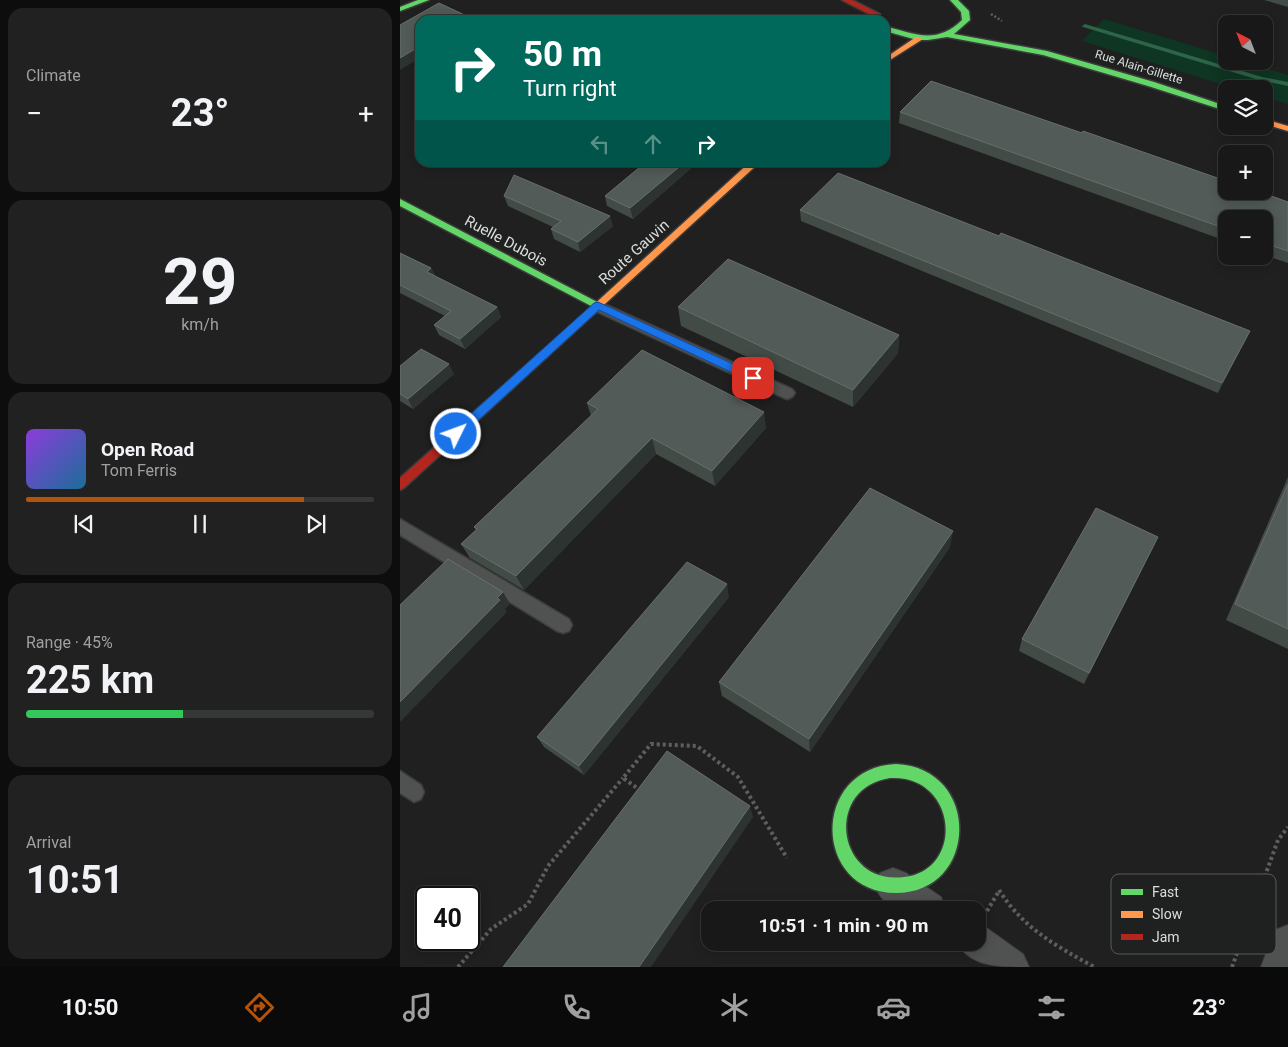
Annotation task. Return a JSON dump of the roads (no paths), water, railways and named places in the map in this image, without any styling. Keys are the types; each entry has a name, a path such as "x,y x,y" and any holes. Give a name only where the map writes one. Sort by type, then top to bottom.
{"street":[{"path":"400,5 408,0"},
{"path":"400,9 424,0"},
{"path":"846,0 878,14"},
{"path":"960,4 980,22"},
{"path":"949,35 959,29 965,22 960,4"},
{"path":"890,31 895,34 919,39"},
{"name":"Rue Alain-Gillette","path":"1003,34 1044,53"},
{"name":"Rue Alain-Gillette","path":"919,39 949,35 1044,53 1151,84 1218,106"},
{"path":"890,57 919,39"},
{"path":"1273,124 1288,129"},
{"name":"Route Gauvin","path":"400,485 751,167"},
{"name":"Ruelle Dubois","path":"400,202 598,306"},
{"path":"894,886 912,884 928,876 942,864 950,846 953,828 950,810 941,794 929,781 913,773 896,770 878,772 861,780 848,794 840,812 838,832 844,852 856,869 873,881 894,886 915,901"},
{"path":"1280,967 1288,944"},
{"path":"986,950 1010,967"}],"lane":[{"path":"598,306 787,393"},
{"path":"400,526 563,625"}],"waterway":[{"path":"1085,26 1261,79 1288,84"}]}
